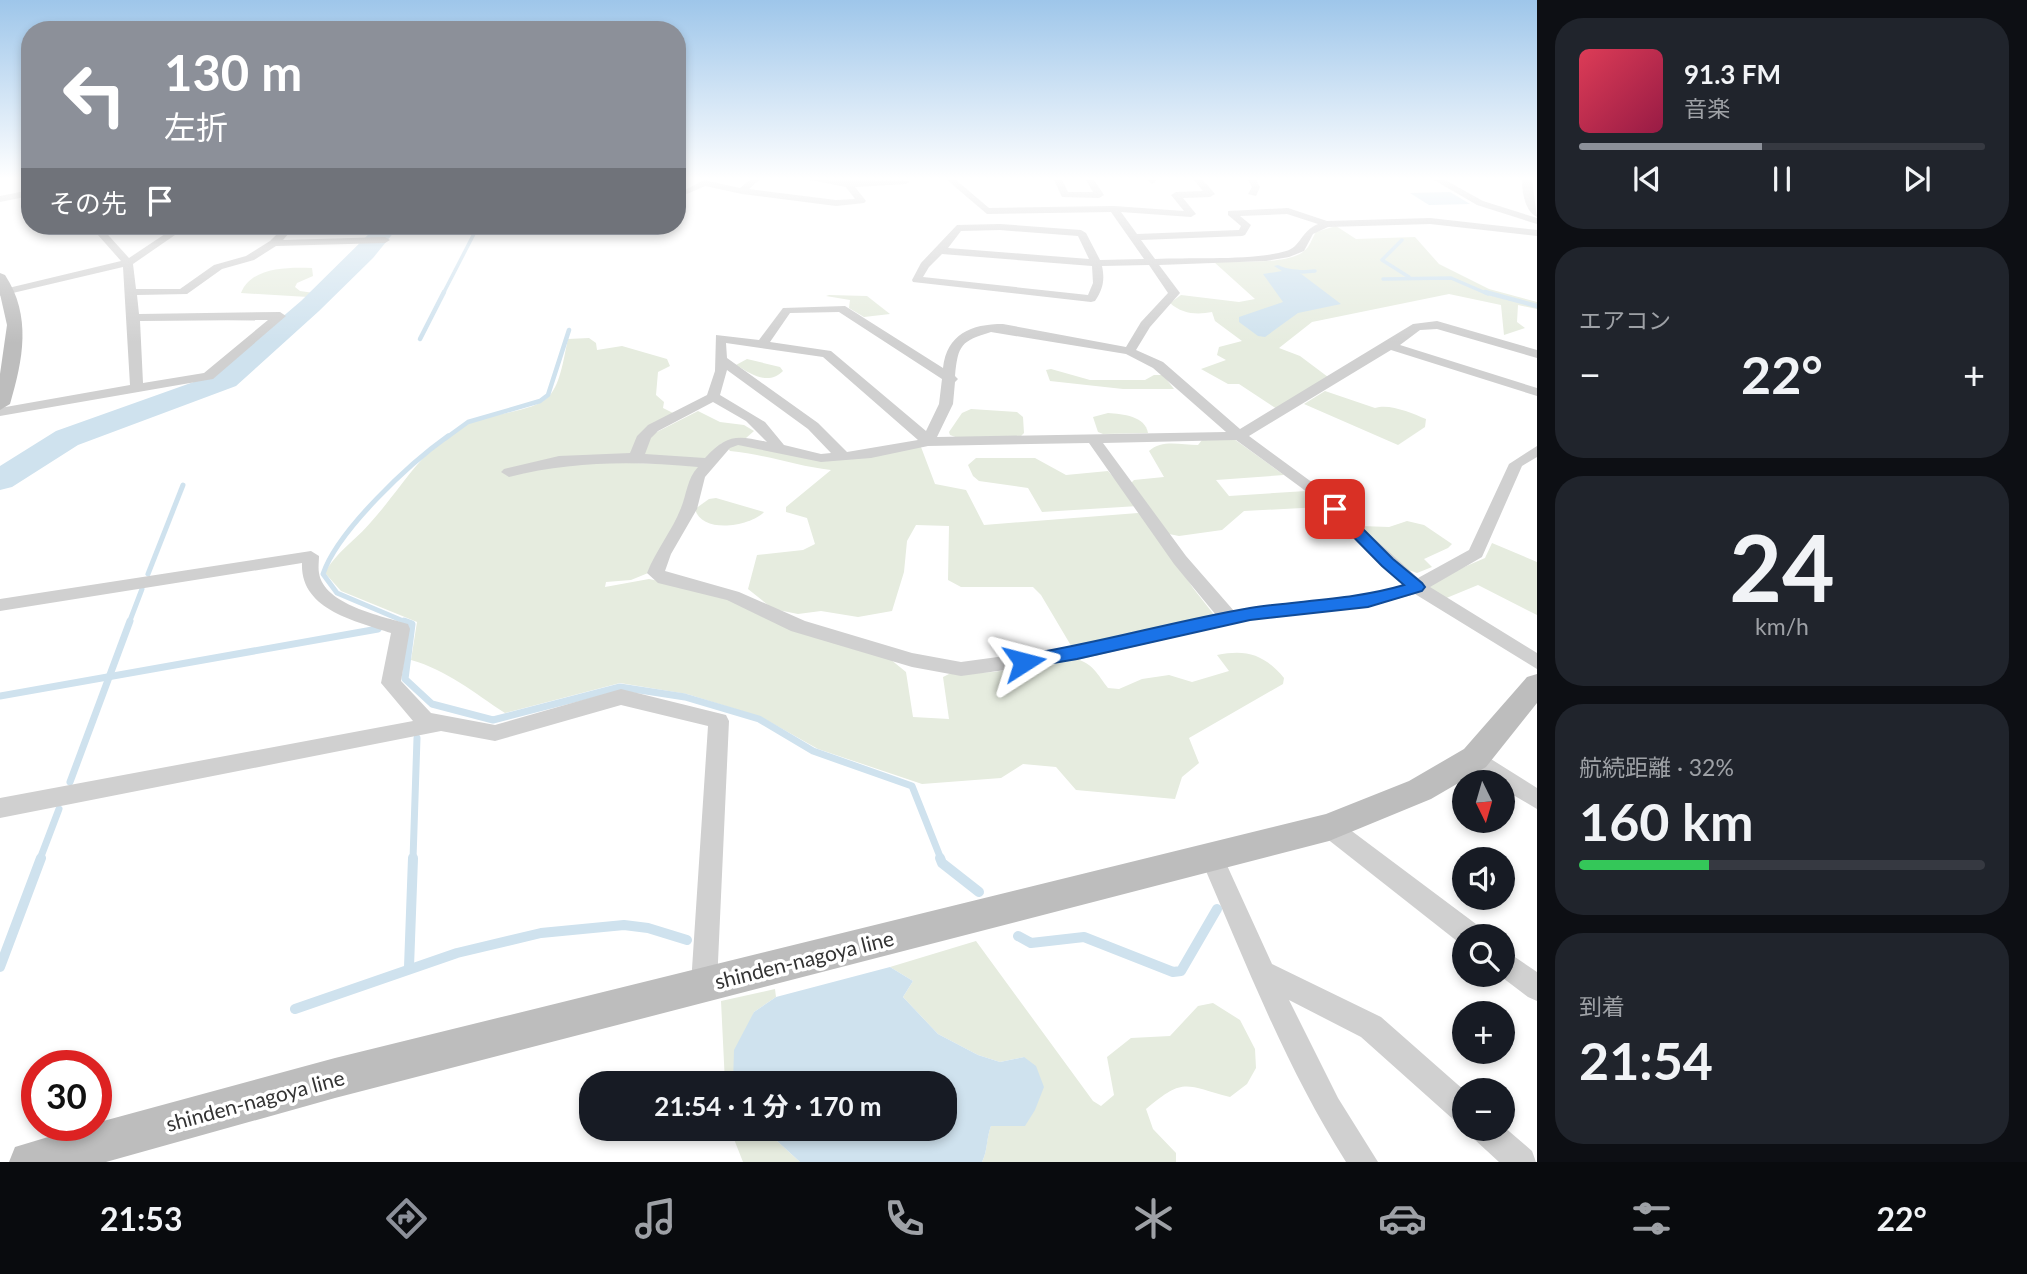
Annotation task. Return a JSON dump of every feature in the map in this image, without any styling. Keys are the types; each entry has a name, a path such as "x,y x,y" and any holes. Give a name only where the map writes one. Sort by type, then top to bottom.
{"main road":[{"path":"0,404 14,362 15,320 3,287"},
{"name":"shinden-nagoya line","path":"30,1162 335,1078 1329,827 1420,790 1475,758 1537,684"}],"street":[{"path":"954,234 950,243 920,269 917,280 1091,299 1097,292 1097,263 1082,234"},
{"path":"1129,351 1145,325 1174,293 1134,234"},
{"path":"1136,237 1209,234"},
{"path":"942,251 1097,263 1266,258 1300,249 1308,234"},
{"path":"103,235 128,263 137,388"},
{"path":"3,287 128,263 170,235"},
{"path":"131,292 183,292 218,267 250,258 282,235"},
{"path":"274,243 385,240"},
{"path":"762,345 787,310 841,308 951,379"},
{"path":"0,412 208,376 280,316 134,318"},
{"path":"1537,354 1437,325 1417,327 1390,346 1239,436 928,442 844,457 821,457 737,441 725,445 698,475 689,509 663,554 656,573 664,579 693,583 733,596 798,626 899,656 961,669 997,666 1077,653 1229,618 1275,610 1368,601 1417,587 1476,553 1516,464 1537,450"},
{"path":"928,442 946,404 951,379 951,352 964,336 990,328 1129,351 1158,365 1239,436 1335,509 1387,562 1417,587 1537,662"},
{"path":"636,457 643,436 653,428 713,397 720,371 720,338 827,354 914,426 928,442"},
{"path":"1390,346 1537,392"},
{"path":"720,359 813,426 844,457"},
{"path":"713,397 747,416 775,440 779,449"},
{"path":"1093,439 1180,560 1229,618"},
{"path":"509,472 555,460 636,457 709,463"},
{"path":"0,605 311,556 309,568 314,587 327,602 401,629 391,683 425,720 495,733 621,697 719,721 704,984"},
{"path":"0,808 438,724"},
{"path":"1475,758 1537,800"},
{"path":"1329,827 1455,924"},
{"path":"1212,857 1328,1108 1363,1162"},
{"path":"1515,971 1537,988"},
{"path":"1264,974 1371,1027 1452,1099"},
{"path":"1497,1141 1521,1162"}],"shaded area":[{"path":"1315,234 1349,234 1356,239 1415,237 1439,264 1489,289 1537,302 1537,309 1518,305 1517,322 1525,328 1504,335 1501,305 1449,294 1312,322 1279,348 1300,356 1328,377 1277,409 1239,384 1228,384 1201,369 1226,360 1217,355 1219,347 1242,341 1215,321 1212,312 1190,313 1170,303 1181,295 1239,302 1255,299 1214,262 1287,258 1297,255 1309,245"},
{"path":"312,268 313,276 297,283 295,287 300,291 314,293 308,297 241,293 246,284 262,273"},
{"path":"826,296 867,296 890,314 864,317 849,308 850,300"},
{"path":"589,338 596,343 597,350 622,346 667,359 670,366 658,372 656,395 664,402 663,408 673,413 633,454 564,461 702,465 653,571 631,580 606,582 605,587 649,579 708,591 890,659 906,672 913,717 949,719 943,677 949,674 994,672 1075,659 1090,666 1108,688 1119,689 1142,679 1169,675 1192,682 1229,671 1217,655 1246,653 1269,663 1284,678 1283,684 1189,738 1199,763 1182,777 1175,799 1076,790 1056,767 1023,764 1001,778 922,784 818,749 761,717 687,694 620,683 505,713 448,676 411,660 417,622 341,591 325,573 334,559 365,529 439,442 469,423 534,406 543,401 557,383 568,339"},
{"path":"747,359 780,367 783,371 771,378 760,377 736,365"},
{"path":"1046,370 1090,380 1145,380 1154,375 1163,375 1174,389 1123,389 1050,381"},
{"path":"1325,391 1375,408 1387,407 1407,412 1426,419 1425,427 1398,445 1304,404"},
{"path":"971,409 1017,412 1023,417 1024,433 1021,436 958,438 950,435 949,432 962,413"},
{"path":"698,411 720,422 744,425 754,431 746,438 722,443 706,460 640,455 649,436"},
{"path":"1108,413 1138,419 1148,433 1098,432 1093,417"},
{"path":"1234,439 1284,475 1216,480 1229,496 1306,491 1323,503 1321,507 1244,511 1222,530 1179,536 1169,534 1131,483 1134,480 1164,477 1149,451 1166,444 1198,445 1202,440"},
{"path":"747,444 819,460 921,447 935,484 966,490 984,525 1138,513 1147,518 1193,588 1215,616 1073,649 1041,595 1033,587 961,587 948,580 949,526 916,525 907,541 904,572 892,611 858,617 821,611 798,614 773,609 748,589 757,555 803,550 815,544 807,518 786,512 786,507 831,470 730,451 727,447"},
{"path":"976,458 1035,458 1066,475 1108,471 1138,506 1042,512 1028,488 979,481 973,476 968,465"},
{"path":"716,498 764,512 738,524 716,525 699,517 695,509 709,499"},
{"path":"1407,521 1424,525 1452,544 1424,559 1432,567 1417,573 1400,567 1361,526 1389,527"},
{"path":"1492,543 1537,562 1537,615 1478,585 1444,599 1431,591 1427,583 1485,558"},
{"path":"976,941 1093,1101 1101,1106 1114,1095 1107,1057 1131,1038 1170,1036 1198,1006 1213,1003 1240,1020 1255,1049 1256,1068 1247,1084 1230,1097 1185,1086 1169,1092 1146,1109 1153,1129 1176,1153 1176,1162 982,1162 991,1126 1025,1126 1024,1057 1000,1062 978,1055 938,1034 903,997 913,981 890,967"},
{"path":"775,989 776,997 754,1012 737,1071 724,1071 721,1001"},
{"path":"735,1141 777,1141 800,1162 743,1162"}],"water":[{"path":"1274,266 1308,272 1300,273 1341,304 1298,313 1265,337 1258,336 1239,322 1239,317 1283,302 1263,274 1282,271"},
{"path":"890,967 913,981 903,997 938,1034 978,1055 1000,1062 1024,1057 1036,1066 1044,1087 1025,1126 991,1126 982,1162 800,1162 777,1141 957,1141 957,1071 733,1071 734,1050 754,1012 776,997"}],"waterway":[{"path":"0,480 67,438 226,380 310,306 380,235"},
{"path":"443,294 473,235"},
{"path":"1402,240 1382,260 1409,277"},
{"path":"1302,272 1315,271"},
{"path":"1383,279 1451,278 1488,294"},
{"path":"420,339 444,292"},
{"path":"1485,292 1537,306"},
{"path":"446,438 468,422 540,401 548,395 569,330"},
{"path":"408,623 337,593 323,574 331,557 359,518 396,480 448,436"},
{"path":"148,574 183,485"},
{"path":"129,623 142,589"},
{"path":"109,677 130,621"},
{"path":"404,621 412,624 405,679 432,704 493,720 620,687 685,697 759,719 813,751 912,786 941,859"},
{"path":"109,677 378,629"},
{"path":"0,696 109,677"},
{"path":"70,782 109,677"},
{"path":"413,859 417,738"},
{"path":"40,859 59,809"},
{"path":"0,967 41,858"},
{"path":"409,967 413,858"},
{"path":"940,858 942,863 979,892"},
{"path":"1018,936 1031,943 1084,937 1173,972 1181,971 1217,909"},
{"path":"295,1009 457,953 541,933 624,925 648,928 687,940"}],"route":[{"path":"1024,662 1077,653 1229,618 1275,610 1368,601 1417,587 1387,562 1335,509"}]}
